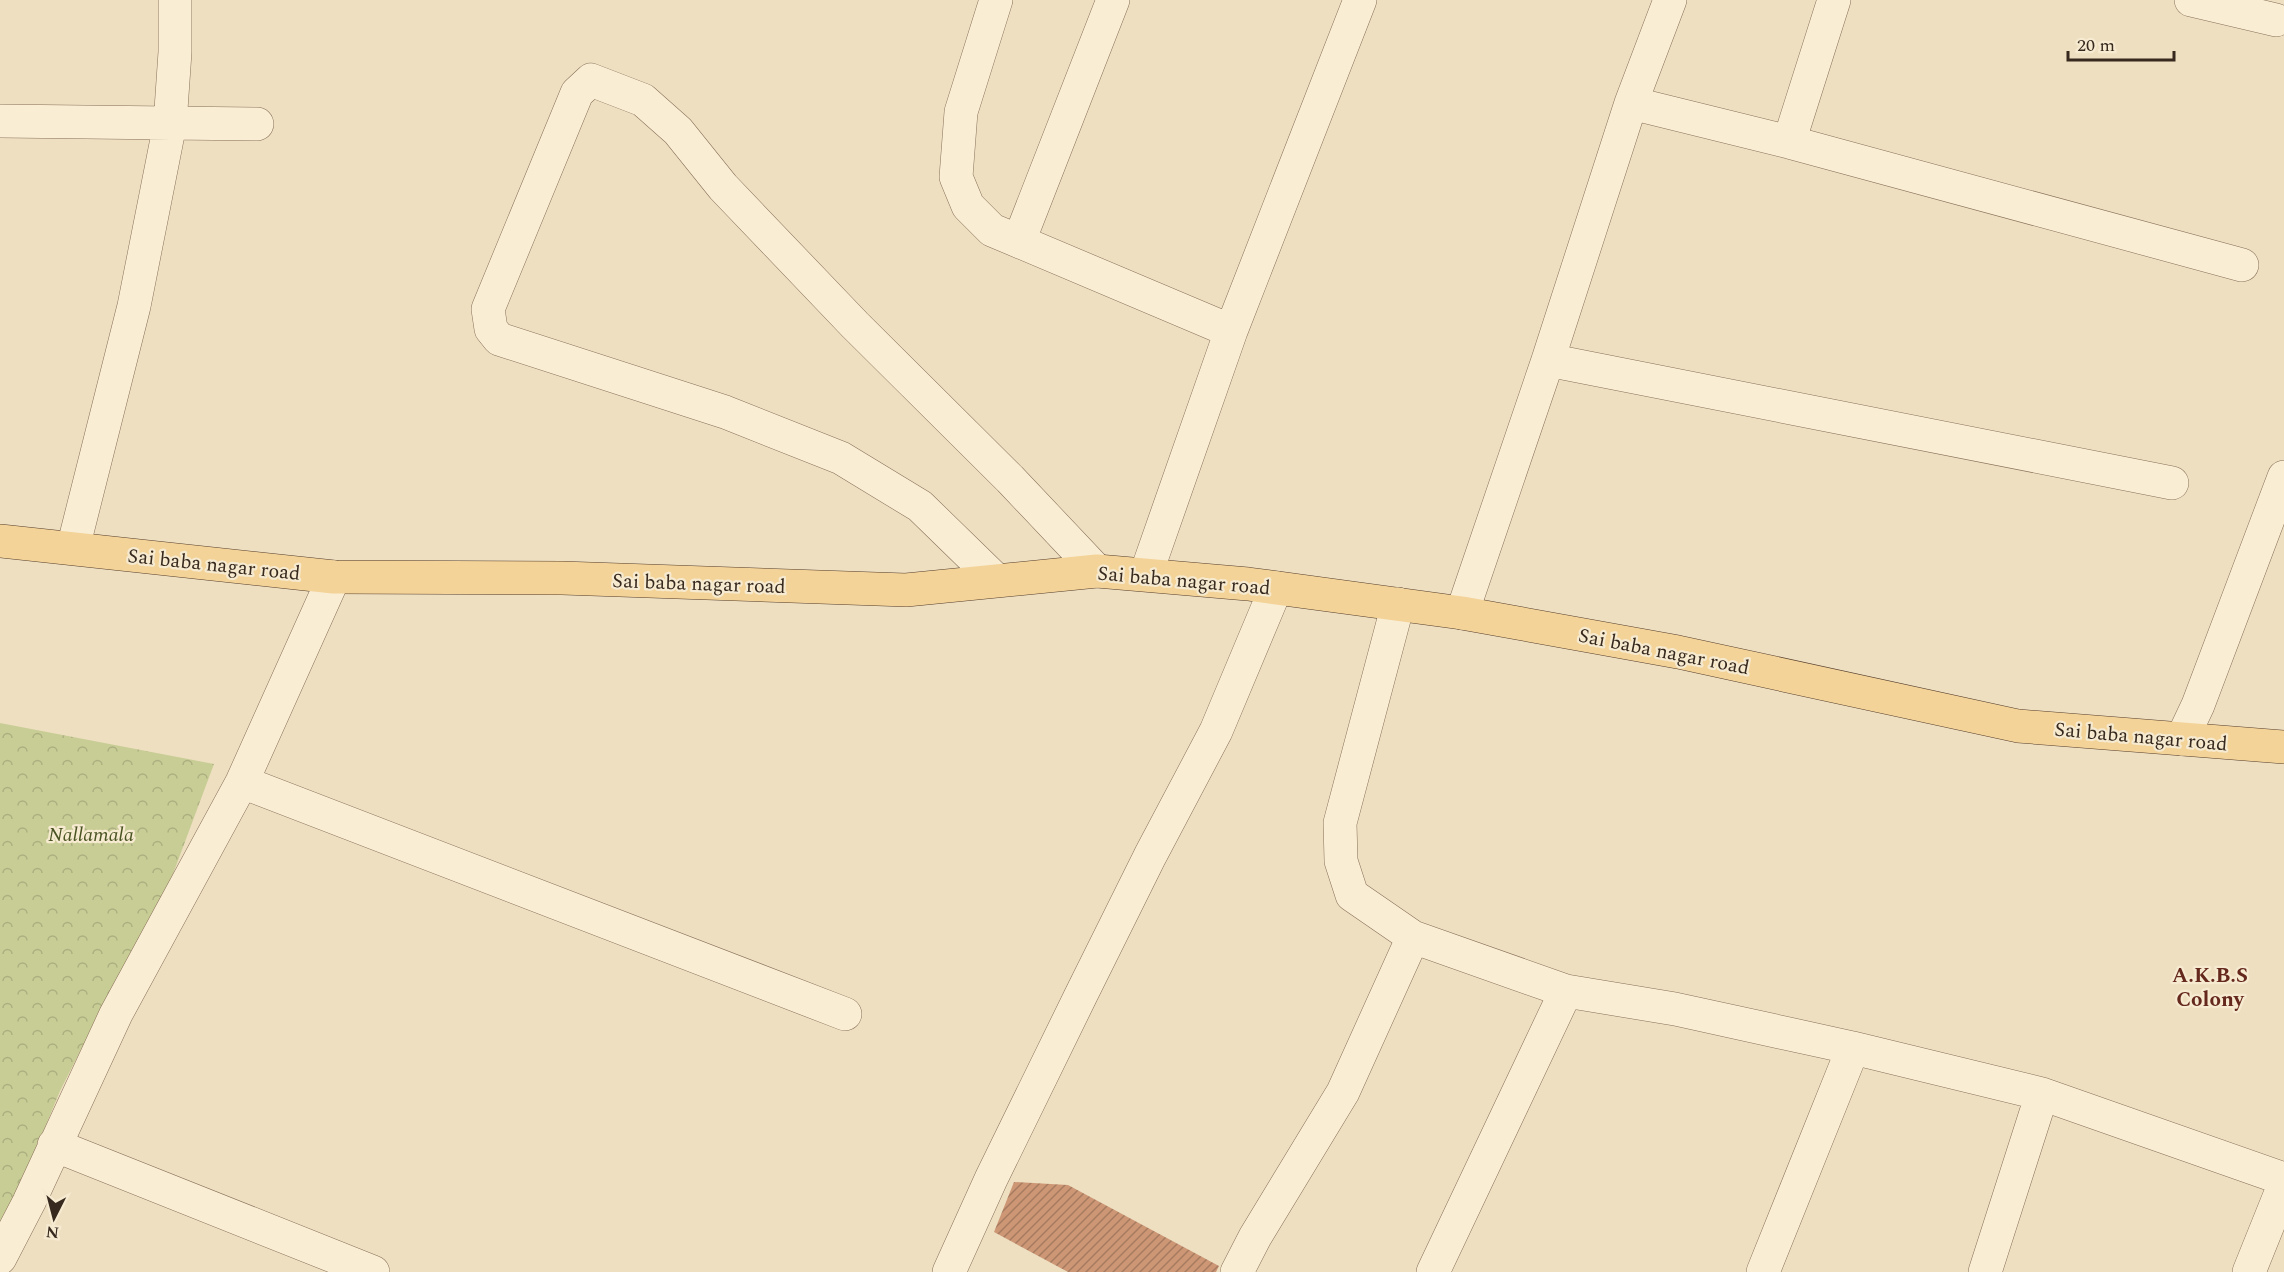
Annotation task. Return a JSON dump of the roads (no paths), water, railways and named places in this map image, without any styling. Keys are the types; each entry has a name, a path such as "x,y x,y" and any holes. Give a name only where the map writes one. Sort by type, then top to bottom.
{"main road":[{"name":"Sai baba nagar road","path":"0,541 334,577 562,578 906,590 1097,571 1146,574 1276,588 1462,613 1678,652 2018,726 2284,747"}],"street":[{"path":"73,548 134,306 170,124 175,52 175,0"},
{"path":"996,0 961,112 956,177 968,206 992,230 1231,331"},
{"path":"1018,241 1113,0"},
{"path":"1146,574 1231,331 1360,0"},
{"path":"1462,613 1548,360 1631,103 1670,0"},
{"path":"1790,142 1834,0"},
{"path":"2191,0 2276,20"},
{"path":"996,580 920,506 841,458 725,412 499,339 491,329 488,309 577,93 591,80 643,100 678,131 723,187 805,274 1010,479 1097,571"},
{"path":"1631,103 1790,142 2242,265"},
{"path":"0,121 257,124"},
{"path":"1548,360 2172,483"},
{"path":"2182,739 2198,705 2284,477"},
{"path":"0,1258 29,1202 116,1014 242,782 334,577"},
{"path":"949,1272 1080,997 1150,856 1216,731 1276,588"},
{"path":"1398,604 1340,824 1341,861 1352,895 1413,937 1566,991 1675,1010 1853,1048 2042,1094 2284,1179"},
{"path":"242,782 845,1014"},
{"path":"1237,1272 1255,1237 1343,1092 1413,937"},
{"path":"1433,1272 1566,991"},
{"path":"1763,1272 1853,1048"},
{"path":"1985,1272 2042,1094"},
{"path":"54,1145 373,1272"},
{"path":"2249,1272 2284,1185"}],"district":[{"name":"A.K.B.S Colony","path":"2210,987"}],"park label":[{"name":"Nallamala","path":"91,834"}]}
